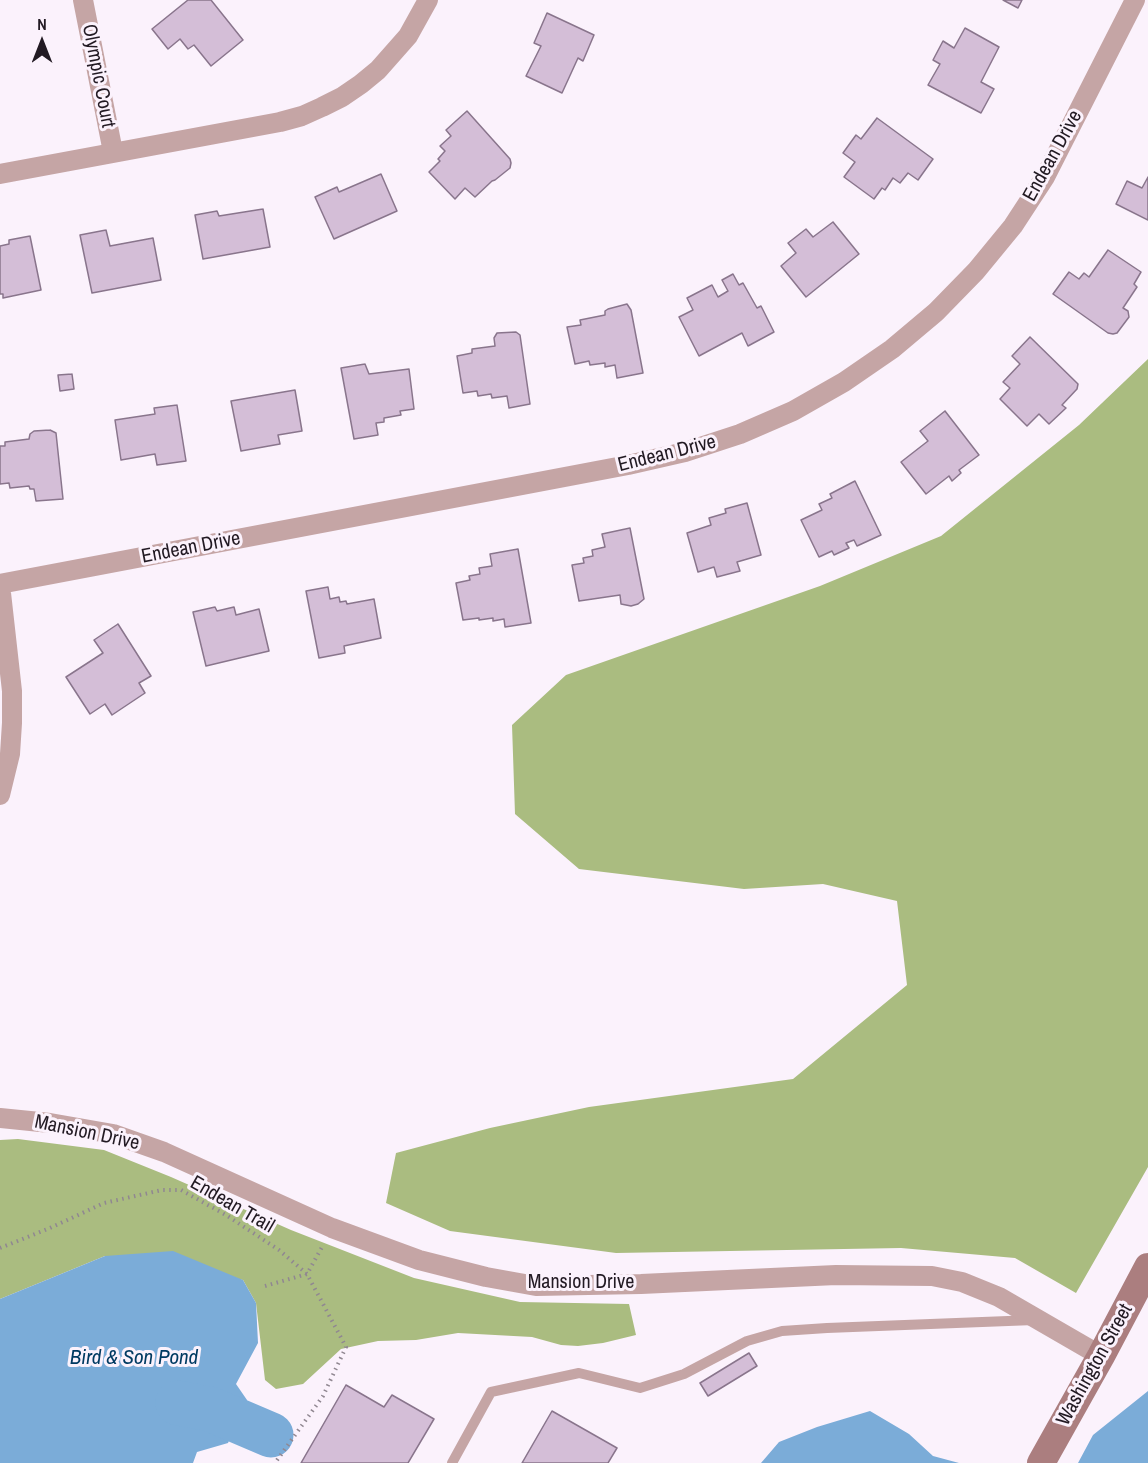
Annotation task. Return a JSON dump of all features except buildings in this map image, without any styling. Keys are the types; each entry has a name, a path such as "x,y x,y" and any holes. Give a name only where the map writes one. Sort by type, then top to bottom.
{"main road":[{"name":"Washington Street","path":"1041,1463 1148,1267"}],"street":[{"name":"Olympic Court","path":"83,0 113,152"},
{"path":"0,174 302,116 342,97 378,70 408,36 428,0"},
{"name":"Endean Drive","path":"0,584 628,465 685,452 740,434 793,411 844,382 892,350 936,312 976,271 1013,226 1044,177 1135,0"},
{"path":"0,584 12,691 10,754 0,795"},
{"name":"Mansion Drive","path":"0,1118 50,1123 113,1134 165,1152 332,1228 418,1260 486,1277 536,1286 641,1284 836,1275 932,1276 962,1282 999,1297 1101,1356"}],"lane":[{"path":"452,1463 491,1392 579,1373 640,1388 684,1374 747,1341 782,1331 1040,1320"}],"path":[{"name":"Endean Trail","path":"0,1248 104,1203 162,1190 181,1190 244,1226 279,1250 307,1274"},
{"path":"265,1286 307,1274 332,1228"},
{"path":"275,1463 322,1396 346,1347 307,1274"}],"green space":[{"path":"1148,359 1148,1167 1076,1293 1015,1258 901,1248 616,1253 450,1231 386,1203 396,1153 490,1128 589,1107 793,1079 907,985 897,901 823,884 744,889 579,869 515,814 512,725 566,675 820,586 941,536 1079,425"},
{"path":"18,1139 104,1150 291,1230 414,1278 520,1302 629,1304 636,1335 578,1346 561,1345 532,1337 458,1333 416,1340 378,1341 341,1349 303,1384 276,1389 265,1380 256,1303 243,1280 105,1256 0,1299 0,1140"}],"water":[{"name":"Bird & Son Pond","path":"173,1251 243,1280 256,1303 258,1343 236,1384 247,1400 228,1443 197,1452 193,1463 0,1463 0,1299 105,1256"},
{"path":"1148,1391 1148,1463 1078,1463 1093,1435"},
{"path":"870,1411 909,1434 933,1456 959,1463 761,1463 779,1442 817,1427"}],"waterway":[{"path":"178,1403 210,1409 271,1435"}]}
